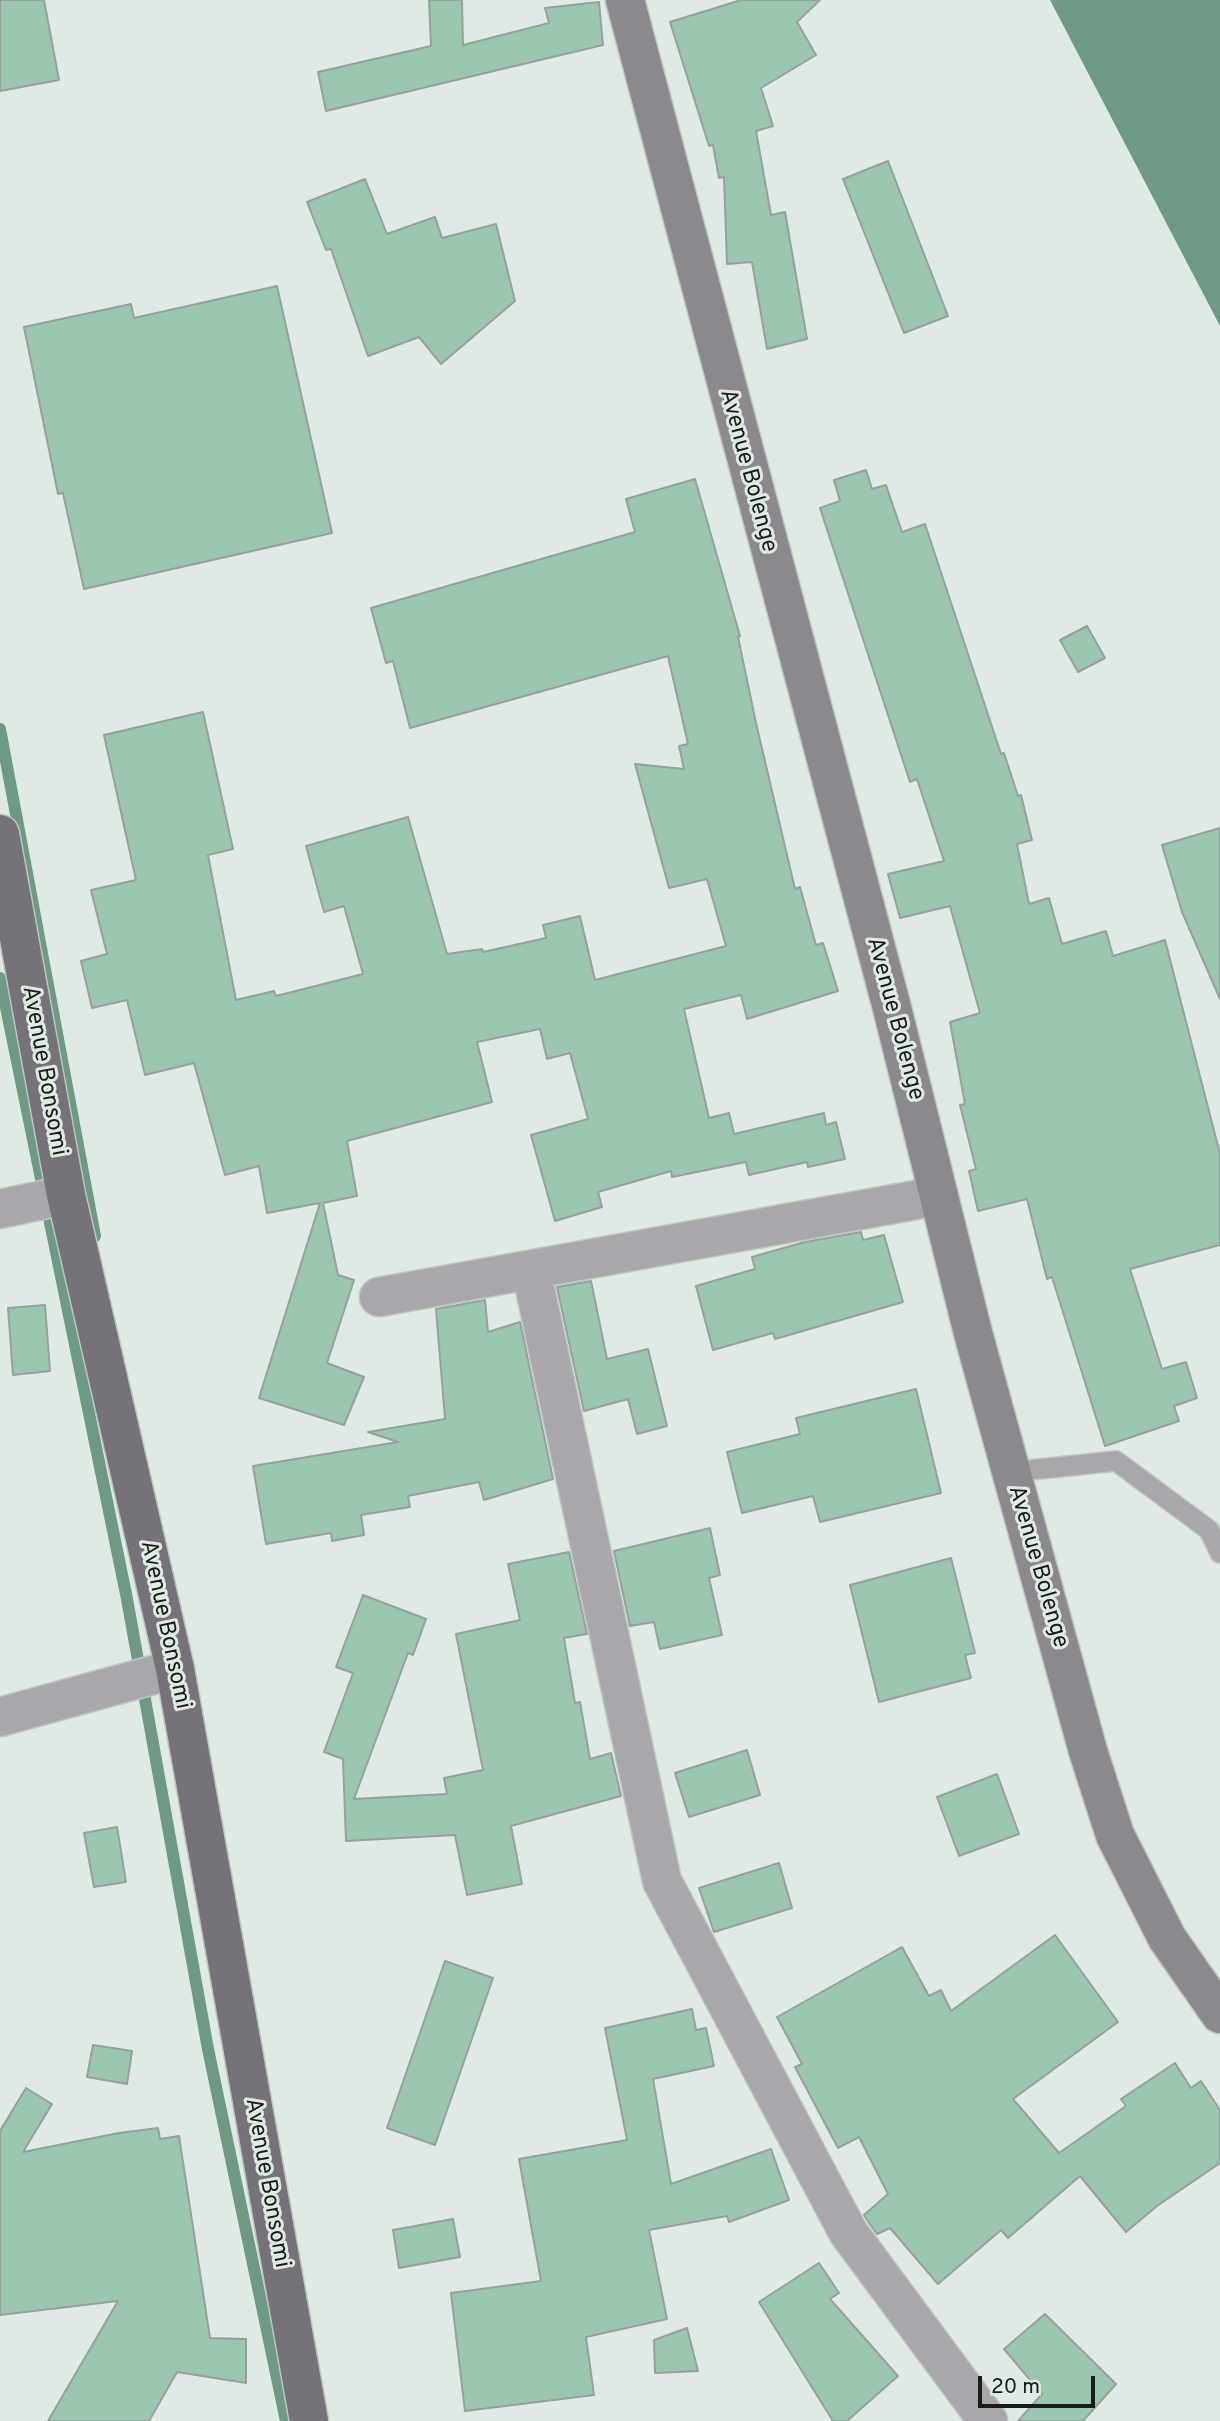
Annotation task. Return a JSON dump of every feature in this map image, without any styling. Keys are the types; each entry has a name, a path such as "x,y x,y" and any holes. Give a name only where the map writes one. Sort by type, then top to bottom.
{"main road":[{"name":"Avenue Bonsomi","path":"0,834 66,1195 175,1669 309,2421"}],"street":[{"name":"Avenue Bolenge","path":"625,0 1011,1472 1088,1751 1115,1835 1167,1938 1220,2014"},
{"path":"0,1209 66,1195"},
{"path":"379,1297 939,1196"},
{"path":"531,1270 662,1881 848,2232 988,2421"},
{"path":"0,1717 175,1669"}],"lane":[{"path":"1011,1472 1116,1461 1209,1530 1220,1553"}],"shaded area":[{"path":"1050,0 1220,0 1220,326"}],"building":[{"path":"0,0 44,0 59,80 0,91"},
{"path":"429,0 462,0 463,45 549,23 545,8 599,2 603,45 326,111 318,72 431,46"},
{"path":"741,0 820,0 797,22 816,55 761,88 773,126 756,131 771,215 785,212 807,339 767,349 752,262 727,264 724,177 719,178 713,145 709,146 670,22"},
{"path":"888,161 948,316 904,333 843,179"},
{"path":"365,179 387,234 435,217 442,238 496,224 515,301 441,364 419,337 368,356 331,249 326,250 307,202"},
{"path":"277,286 332,533 84,589 63,493 58,494 24,327 131,304 134,318"},
{"path":"866,470 872,489 886,485 902,532 925,524 1001,754 1004,753 1018,796 1021,795 1032,840 1017,844 1029,904 1049,898 1062,944 1106,931 1113,956 1165,940 1220,1154 1220,1245 1130,1269 1162,1369 1186,1362 1197,1398 1174,1406 1179,1421 1105,1446 1052,1277 1047,1279 1027,1199 978,1211 969,1171 976,1169 960,1105 965,1104 950,1022 980,1013 950,906 900,918 888,874 944,861 917,779 910,782 820,508 840,501 834,480"},
{"path":"695,479 740,636 738,637 756,723 795,889 800,887 816,945 823,943 838,991 747,1019 741,995 684,1009 709,1118 729,1113 734,1134 824,1113 826,1125 836,1122 845,1159 808,1167 807,1162 749,1175 746,1162 672,1177 671,1171 598,1192 602,1207 555,1221 531,1135 588,1119 570,1053 547,1059 540,1029 477,1042 492,1102 347,1141 357,1196 323,1203 338,1275 354,1280 327,1363 364,1377 344,1425 259,1398 320,1203 267,1213 259,1166 225,1175 194,1063 145,1075 127,1000 92,1008 81,961 107,954 91,890 136,880 104,735 203,712 233,849 208,855 236,1000 274,991 276,996 363,974 344,906 324,912 306,846 408,817 447,954 482,949 483,952 546,938 543,925 580,916 595,980 726,946 707,879 669,888 635,764 684,769 679,746 688,744 668,656 410,728 393,661 386,663 371,608 635,532 626,499"},
{"path":"1087,626 1105,658 1078,672 1060,640"},
{"path":"1220,828 1220,999 1182,912 1162,845"},
{"path":"861,1232 863,1240 884,1235 903,1302 775,1339 773,1333 713,1350 696,1286 755,1269 752,1257 805,1242"},
{"path":"591,1281 607,1359 648,1349 667,1426 637,1434 628,1399 584,1411 557,1287"},
{"path":"485,1300 488,1332 520,1322 553,1479 484,1500 479,1482 408,1496 410,1507 361,1515 364,1535 332,1541 331,1533 266,1544 253,1466 398,1442 368,1432 445,1419 436,1309"},
{"path":"45,1305 50,1371 13,1375 8,1308"},
{"path":"916,1389 941,1493 820,1522 813,1496 742,1513 727,1452 800,1434 796,1418"},
{"path":"710,1528 720,1575 709,1578 722,1635 660,1649 654,1622 630,1626 614,1551"},
{"path":"569,1552 587,1634 564,1638 575,1703 580,1702 590,1759 611,1753 621,1796 511,1826 522,1884 467,1895 455,1835 346,1841 343,1759 324,1752 353,1673 336,1667 363,1595 426,1619 413,1655 408,1653 354,1799 447,1794 444,1778 483,1770 456,1634 520,1620 508,1564"},
{"path":"951,1558 975,1653 965,1655 971,1678 879,1702 850,1585"},
{"path":"747,1750 760,1795 689,1817 675,1773"},
{"path":"997,1774 1019,1834 959,1856 937,1797"},
{"path":"117,1827 126,1882 94,1887 84,1833"},
{"path":"779,1863 792,1908 714,1932 699,1888"},
{"path":"1055,1935 1118,2022 1013,2099 1059,2153 1126,2106 1121,2099 1175,2063 1191,2088 1201,2081 1220,2110 1220,2163 1157,2206 1126,2232 1080,2176 1008,2238 1001,2230 938,2284 890,2228 877,2234 867,2220 864,2215 888,2194 859,2137 838,2148 795,2067 802,2064 777,2017 902,1947 929,1996 941,1990 951,2011"},
{"path":"445,1961 493,1978 435,2145 387,2128"},
{"path":"692,2009 696,2030 706,2028 714,2066 653,2079 671,2184 771,2149 789,2200 729,2222 727,2216 649,2230 667,2319 586,2337 594,2395 465,2411 451,2293 541,2281 519,2159 627,2140 605,2028"},
{"path":"93,2045 132,2051 127,2084 87,2077"},
{"path":"26,2088 52,2104 23,2152 158,2128 160,2139 179,2136 210,2338 246,2339 246,2383 177,2372 149,2421 48,2421 118,2301 0,2315 0,2131"},
{"path":"453,2219 460,2257 399,2268 393,2230"},
{"path":"819,2263 839,2293 830,2299 898,2376 847,2421 833,2421 759,2302"},
{"path":"1045,2314 1116,2384 1083,2421 1018,2421 1042,2394 1004,2349"},
{"path":"687,2328 698,2371 655,2373 654,2340"}],"waterway":[{"path":"0,729 95,1236"},
{"path":"0,978 127,1599 208,2049 286,2421"}]}
